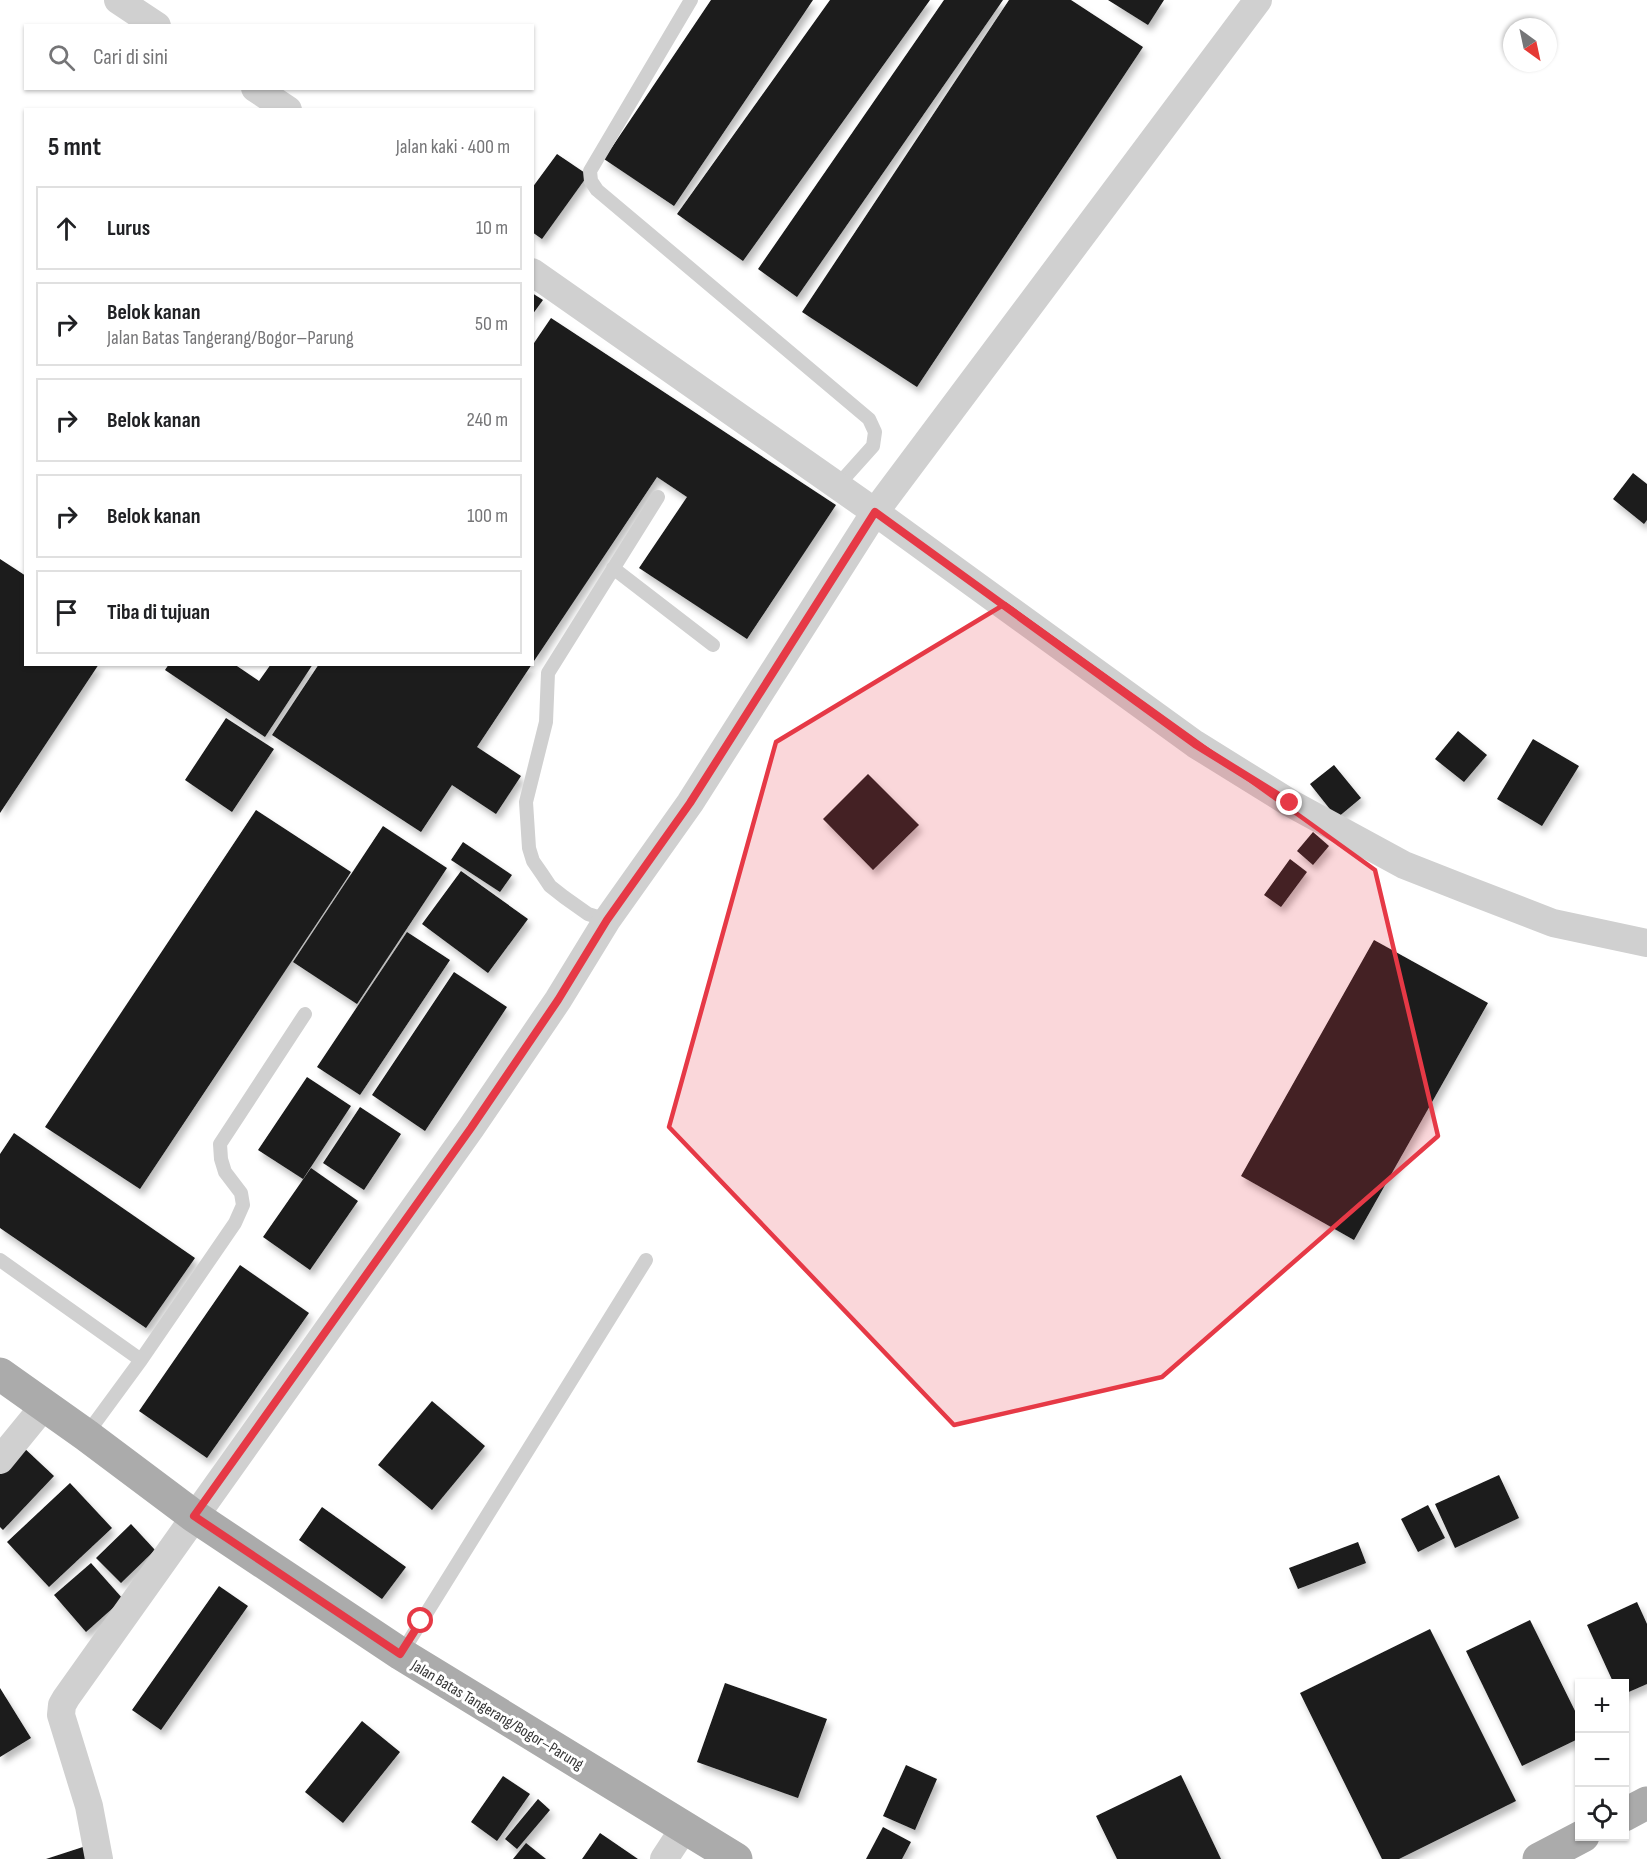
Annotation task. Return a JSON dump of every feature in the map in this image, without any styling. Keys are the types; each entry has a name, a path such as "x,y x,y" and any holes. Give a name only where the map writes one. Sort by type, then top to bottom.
{"main road":[{"name":"Jalan Batas Tangerang/Bogor–Parung","path":"0,1374 194,1516 400,1654 736,1859"},
{"path":"1629,1812 1647,1803"},
{"path":"1539,1859 1575,1840"}],"street":[{"path":"118,0 155,24"},
{"path":"99,1859 89,1806 62,1715 62,1705 471,1128 558,1000 607,920 690,803 875,512 1258,0"},
{"path":"258,90 285,108"},
{"path":"534,273 875,512 1195,744 1300,809 1404,865 1465,890 1553,923 1647,943"},
{"path":"0,1460 44,1406"},
{"path":"664,1859 685,1827"}],"lane":[{"path":"691,0 590,171 591,181 597,190 869,419 875,432 873,446 838,486"},
{"path":"607,920 588,914 550,886 533,861 529,848 526,802 546,722 548,673 658,497"},
{"path":"613,568 713,645"},
{"path":"86,1435 141,1360 235,1223 243,1205 241,1193 225,1173 220,1144 304,1014"},
{"path":"0,1260 141,1360"},
{"path":"400,1654 646,1260"}],"highlighted area":[{"path":"1005,604 1375,870 1438,1136 1162,1377 954,1425 669,1127 776,742"}],"building":[{"path":"711,0 813,0 674,206 604,159"},
{"path":"830,0 930,0 743,261 677,214"},
{"path":"944,0 1003,0 797,297 758,269"},
{"path":"1009,0 1071,0 1143,47 917,387 802,312"},
{"path":"1108,0 1164,0 1148,25"},
{"path":"557,154 588,175 542,239 534,233 534,185"},
{"path":"534,294 543,300 534,312"},
{"path":"551,318 836,505 747,639 639,568 687,497 657,477 534,661 534,343"},
{"path":"1633,473 1647,484 1647,520 1644,524 1613,499"},
{"path":"0,559 24,575 24,666 98,666 0,813"},
{"path":"168,666 237,666 259,681 270,666 312,666 265,737 165,670"},
{"path":"318,666 531,666 477,747 521,776 496,814 452,785 421,832 272,735"},
{"path":"226,718 274,749 232,812 185,780"},
{"path":"1458,731 1487,755 1464,782 1435,759"},
{"path":"1533,739 1579,766 1542,826 1497,799"},
{"path":"1334,765 1361,798 1337,818 1310,784"},
{"path":"868,774 919,825 873,870 823,819"},
{"path":"256,810 351,872 140,1189 45,1127"},
{"path":"383,826 447,868 357,1004 293,962"},
{"path":"1313,832 1329,846 1313,865 1297,851"},
{"path":"463,842 512,875 500,892 451,860"},
{"path":"1290,859 1307,872 1281,907 1264,895"},
{"path":"461,871 528,919 488,973 422,924"},
{"path":"407,932 450,960 360,1095 317,1067"},
{"path":"1374,940 1488,1003 1354,1240 1241,1176"},
{"path":"454,972 507,1007 425,1131 372,1095"},
{"path":"307,1077 351,1106 303,1179 258,1150"},
{"path":"360,1107 401,1134 364,1190 323,1163"},
{"path":"14,1133 195,1258 146,1328 0,1228 0,1154"},
{"path":"311,1168 358,1201 310,1270 263,1237"},
{"path":"240,1265 309,1313 207,1458 139,1411"},
{"path":"432,1401 485,1446 432,1510 378,1465"},
{"path":"22,1446 54,1476 3,1530 0,1527 0,1469"},
{"path":"1499,1475 1519,1518 1455,1548 1435,1504"},
{"path":"70,1483 112,1528 49,1587 7,1542"},
{"path":"1428,1505 1445,1538 1418,1552 1401,1519"},
{"path":"322,1507 406,1567 382,1599 299,1540"},
{"path":"131,1524 155,1550 121,1583 96,1558"},
{"path":"1358,1542 1366,1563 1298,1589 1289,1568"},
{"path":"91,1563 123,1599 86,1632 54,1595"},
{"path":"219,1586 248,1606 161,1730 132,1710"},
{"path":"1637,1602 1647,1624 1647,1684 1629,1692 1629,1679 1612,1679 1587,1625"},
{"path":"1530,1620 1575,1711 1575,1740 1522,1766 1466,1651"},
{"path":"1430,1629 1516,1801 1399,1859 1382,1859 1300,1693"},
{"path":"725,1683 827,1719 798,1798 697,1762"},
{"path":"0,1688 31,1738 0,1757"},
{"path":"362,1721 400,1752 343,1823 305,1792"},
{"path":"906,1765 937,1779 915,1830 883,1816"},
{"path":"1181,1775 1221,1859 1117,1859 1096,1816"},
{"path":"503,1776 530,1794 497,1841 471,1822"},
{"path":"538,1799 550,1810 517,1849 505,1839"},
{"path":"883,1827 911,1842 902,1859 866,1859"},
{"path":"600,1833 638,1859 582,1859"},
{"path":"526,1843 546,1859 513,1859"},
{"path":"86,1846 90,1859 46,1859"}],"route":[{"path":"421,1621 400,1654 194,1516 471,1128 558,1000 607,920 690,803 875,512 1195,744 1290,803"}]}
